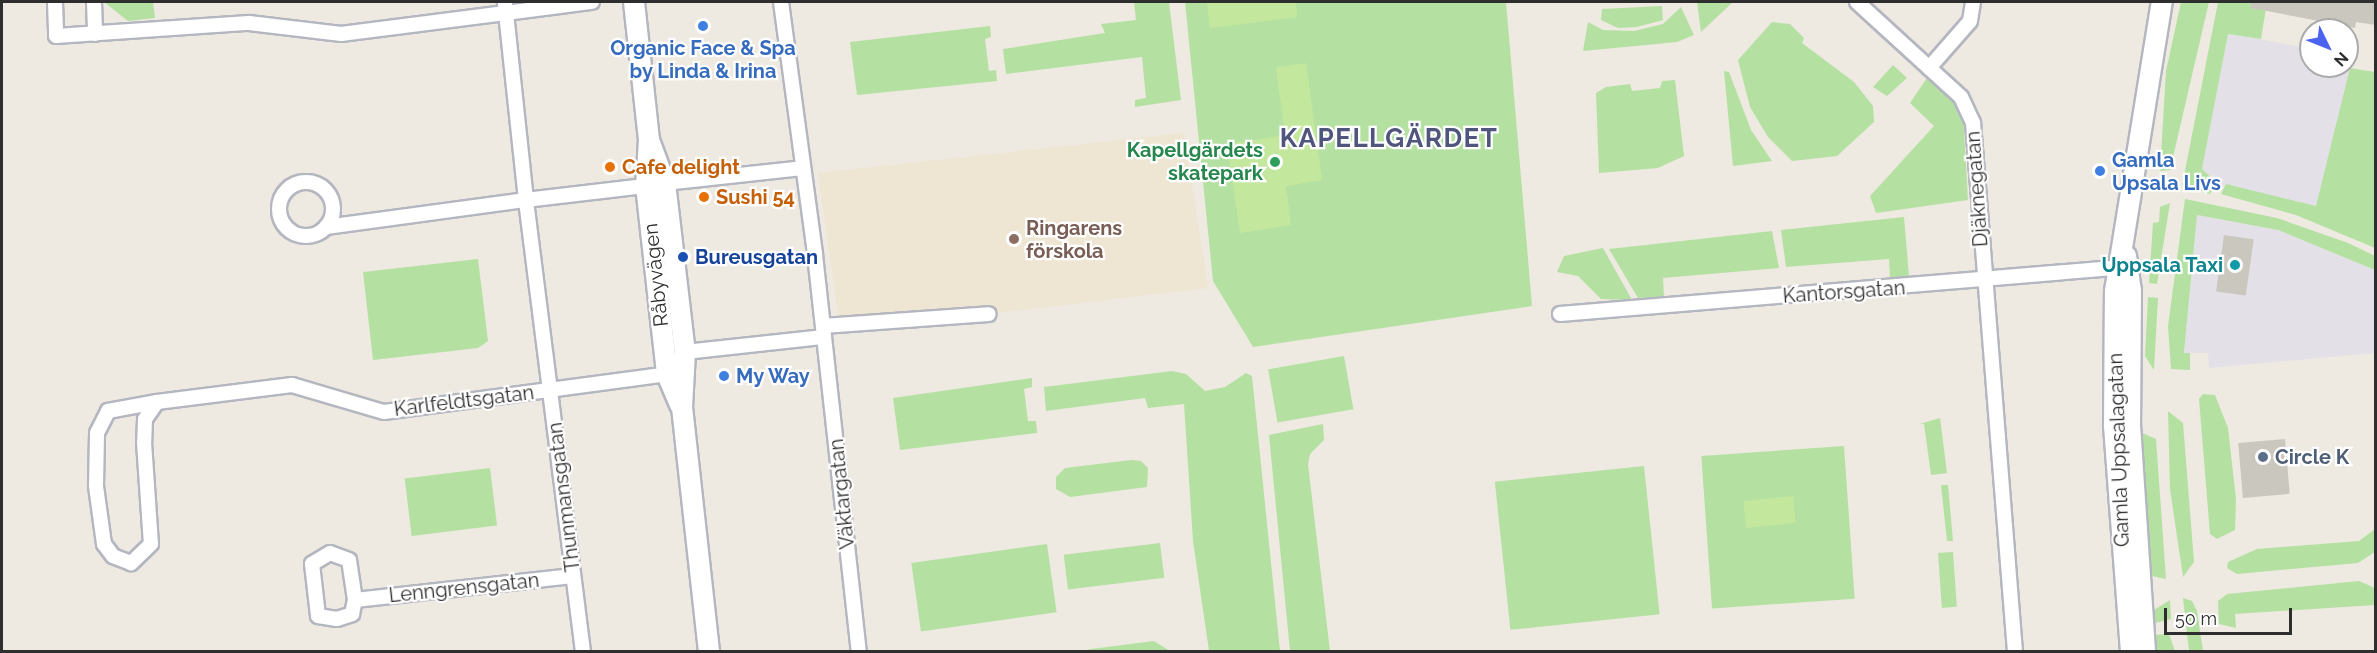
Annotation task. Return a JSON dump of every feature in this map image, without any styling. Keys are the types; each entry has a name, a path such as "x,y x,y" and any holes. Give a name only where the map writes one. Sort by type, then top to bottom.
{"main road":[{"name":"Råbyvägen","path":"634,2 649,140 646,186 667,374 682,407"},
{"name":"Gamla Uppsalagatan","path":"2131,651 2114,425 2124,261 2162,2"},
{"name":"Råbyvägen","path":"649,140 665,183 685,352 682,407 709,651"},
{"name":"Gamla Uppsalagatan","path":"2124,261 2130,425 2145,651"}],"street":[{"path":"55,2 56,36 249,23 341,34 506,7 592,2"},
{"path":"94,2 95,34"},
{"name":"Väktargatan","path":"781,2 823,332 859,651"},
{"name":"Djäknegatan","path":"1857,2 1960,97 1973,123 1982,281 2015,651"},
{"path":"1929,68 1970,21 1973,2"},
{"name":"Thunmansgatan","path":"506,7 526,200 584,651"},
{"path":"665,183 802,168"},
{"path":"326,227 646,186"},
{"name":"Kantorsgatan","path":"1560,314 1982,281 2124,261"},
{"path":"685,352 823,332 989,314"},
{"name":"Karlfeldtsgatan","path":"157,402 146,419 144,442 151,544 131,563 113,556 104,544 96,486 97,434 108,411 157,402 292,385 384,412 667,374"},
{"path":"330,553 349,560 355,600 352,614 337,619 318,616 312,564 330,553"},
{"name":"Lenngrensgatan","path":"355,600 573,576"}],"shaded area":[{"path":"2228,33 2299,47 2299,78 2349,78 2316,207 2222,186 2202,169"},
{"name":"Ringarens förskola","path":"1184,133 1208,288 989,314 840,325 818,173"},
{"path":"2197,215 2278,230 2375,270 2375,353 2209,368 2208,353 2184,353"}],"green space":[{"path":"104,2 153,2 155,18 128,21"},
{"path":"1134,2 1169,2 1181,100 1135,107 1135,100 1146,98 1142,57 1006,74 1003,49 1105,33 1101,24 1136,20"},
{"path":"1185,2 1506,2 1532,306 1253,347 1213,281"},
{"path":"1207,2 1296,2 1297,17 1210,28"},
{"path":"1697,2 1733,2 1701,32"},
{"path":"2181,2 2209,2 2170,170 2160,171 2166,71"},
{"path":"2218,2 2267,2 2261,39 2228,34 2202,169 2217,183 2210,194 2182,186"},
{"path":"1662,6 1663,20 1637,27 1618,28 1601,20 1602,9"},
{"path":"1681,7 1694,35 1677,42 1583,51 1588,22 1603,30 1634,31 1663,24"},
{"path":"1772,22 1790,24 1804,38 1802,43 1854,82 1873,106 1874,122 1837,156 1792,161 1768,137 1750,107 1738,60"},
{"path":"990,26 991,37 985,39 989,71 996,70 997,81 857,95 850,42"},
{"name":"Kapellgärdets skatepark","path":"1306,63 1322,180 1286,186 1291,225 1240,233 1227,144 1285,135 1276,67"},
{"path":"1893,65 1907,78 1887,96 1873,87"},
{"path":"2359,69 2375,72 2375,248 2296,215 2221,194 2226,184 2316,206 2348,78 2359,78"},
{"path":"1724,71 1729,72 1751,130 1772,161 1733,166"},
{"path":"1929,75 1963,113 1968,200 1876,213 1870,196 1934,126 1910,103"},
{"path":"1675,80 1684,156 1658,168 1599,173 1596,93 1606,87 1630,84 1632,91 1660,88 1662,81"},
{"path":"2185,199 2277,218 2348,243 2375,256 2375,270 2278,230 2197,215 2184,353 2190,353 2190,370 2171,369 2168,326"},
{"path":"2170,203 2157,284 2149,283 2153,223 2159,222 2160,207"},
{"path":"1904,217 1909,276 1890,278 1889,259 1786,267 1781,230"},
{"path":"1772,231 1779,268 1663,278 1664,297 1638,298 1609,249"},
{"path":"1603,248 1632,300 1601,299 1578,276 1557,272 1564,256"},
{"path":"478,259 488,341 478,348 373,360 363,272"},
{"path":"2148,297 2158,298 2154,370 2145,356"},
{"path":"1344,356 1353,409 1278,423 1268,369"},
{"path":"1172,371 1186,374 1205,391 1225,387 1246,373 1252,376 1280,651 1209,651 1193,541 1184,404 1148,408 1145,398 1046,411 1044,387"},
{"path":"1032,378 1032,387 1024,389 1028,421 1036,421 1037,433 900,450 893,398"},
{"path":"2203,394 2215,395 2228,428 2236,499 2235,530 2217,539 2210,534 2199,399"},
{"path":"2168,411 2183,423 2194,562 2183,577 2170,489"},
{"path":"1940,418 1947,473 1931,475 1924,424 1920,424"},
{"path":"1323,424 1324,440 1310,454 1308,464 1330,651 1290,651 1269,435"},
{"path":"2140,432 2156,439 2166,579 2147,575"},
{"path":"1844,446 1855,599 1712,609 1701,456"},
{"path":"1131,460 1141,461 1148,468 1147,487 1070,497 1056,489 1056,477 1065,468"},
{"path":"1644,466 1660,614 1510,630 1495,482"},
{"path":"490,468 497,526 412,536 405,478"},
{"path":"1941,485 1948,485 1953,541 1947,541"},
{"path":"1793,496 1796,523 1746,528 1743,501"},
{"path":"2375,529 2375,552 2358,563 2237,574 2227,568 2228,562 2257,549 2359,541"},
{"path":"1160,543 1164,578 1068,590 1064,555"},
{"path":"1047,544 1057,612 921,631 911,563"},
{"path":"1953,552 1957,607 1942,608 1938,553"},
{"path":"2359,581 2375,588 2375,605 2235,614 2236,628 2219,624 2218,601 2227,594"},
{"path":"2183,598 2192,601 2197,611 2203,651 2189,651"},
{"path":"2170,600 2171,619 2151,624 2154,610"},
{"path":"2169,634 2175,651 2153,651 2152,635"},
{"path":"1154,641 1170,651 1083,651 1091,649"}],"building":[{"path":"2252,2 2376,2 2376,25 2359,22 2359,18 2303,18 2251,8"},
{"name":"Uppsala Taxi","path":"2224,235 2254,239 2246,296 2216,291"},
{"name":"Circle K","path":"2285,439 2290,494 2243,498 2238,443"}],"place":[{"name":"Organic Face & Spa by Linda & Irina","path":"703,26"},
{"name":"Kapellgärdets skatepark","path":"1275,162"},
{"name":"Cafe delight","path":"610,167"},
{"name":"Gamla Upsala Livs","path":"2100,171"},
{"name":"Sushi 54","path":"704,197"},
{"name":"Ringarens förskola","path":"1014,239"},
{"name":"Bureusgatan","path":"683,257"},
{"name":"Uppsala Taxi","path":"2235,265"},
{"name":"My Way","path":"724,376"},
{"name":"Circle K","path":"2263,457"}],"district":[{"name":"KAPELLGÄRDET","path":"1389,139"}]}
